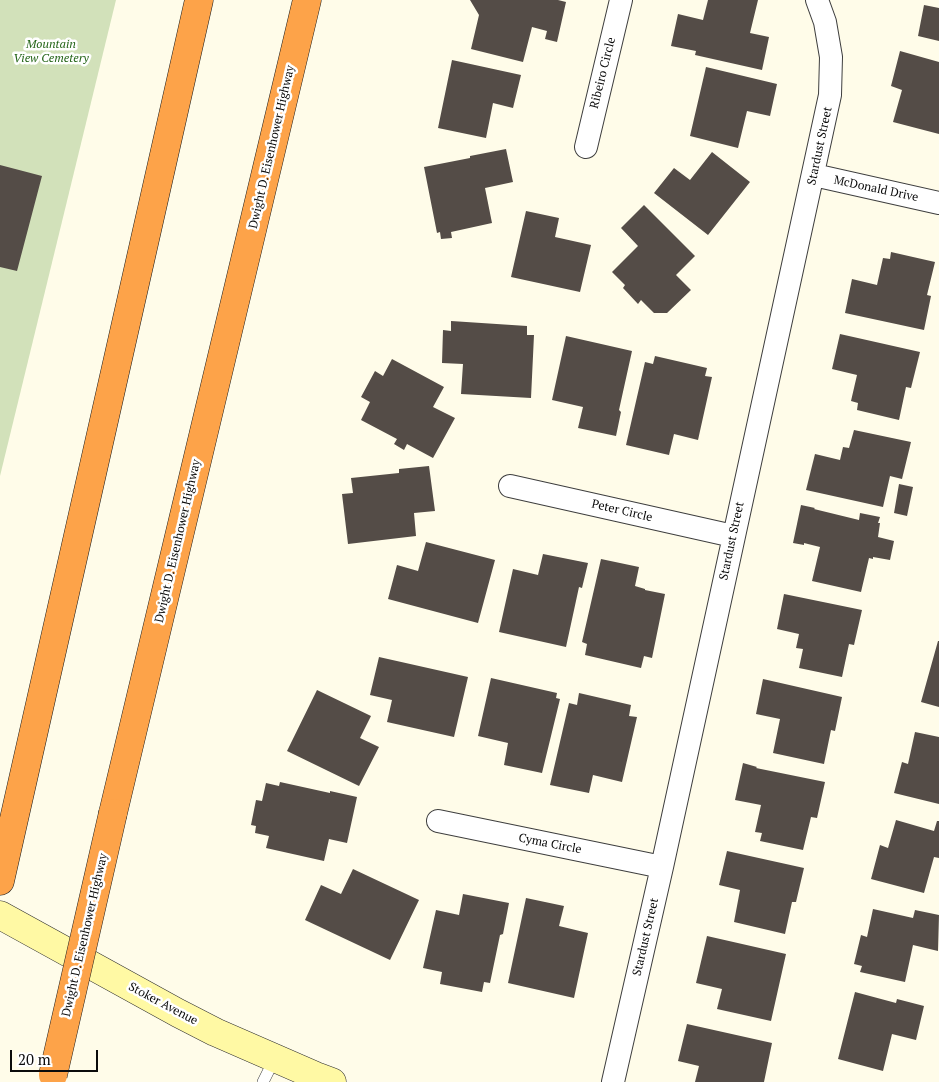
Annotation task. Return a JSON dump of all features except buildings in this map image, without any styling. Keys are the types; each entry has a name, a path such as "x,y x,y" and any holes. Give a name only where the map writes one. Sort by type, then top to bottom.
{"highway":[{"path":"0,881 199,0"},
{"name":"Dwight D. Eisenhower Highway","path":"52,1078 113,813 307,0"}],"street":[{"name":"Ribeiro Circle","path":"586,147 621,0"},
{"name":"Stardust Street","path":"613,1082 662,867 830,95 831,57 825,22 817,0"},
{"name":"McDonald Drive","path":"814,175 939,203"},
{"name":"Peter Circle","path":"510,486 734,536"},
{"name":"Cyma Circle","path":"438,821 662,867"},
{"name":"Stoker Avenue","path":"0,915 215,1032 269,1070 332,1082"}],"green space":[{"name":"Mountain View Cemetery","path":"0,0 116,0 0,476"}]}
